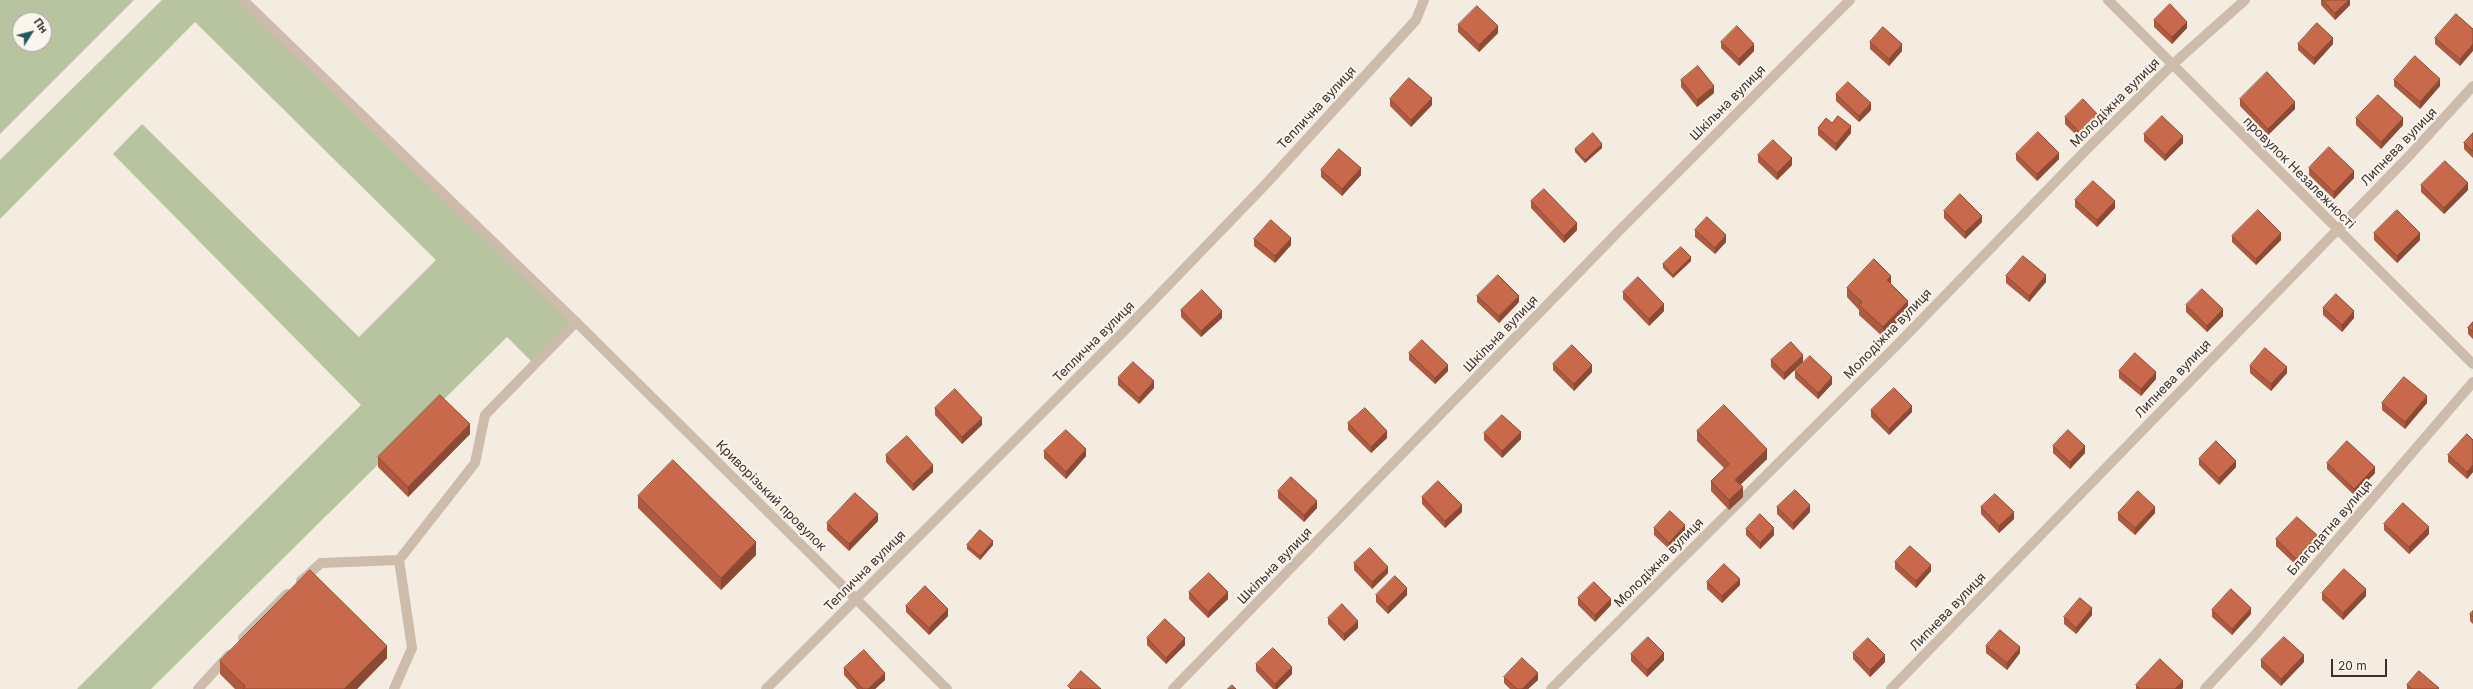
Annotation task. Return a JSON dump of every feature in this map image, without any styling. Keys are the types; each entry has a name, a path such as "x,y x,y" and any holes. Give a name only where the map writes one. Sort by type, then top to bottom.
{"street":[{"name":"Криворізький провулок","path":"243,0 576,322 947,689"},
{"name":"Теплична вулиця","path":"766,689 1126,329 1264,186 1416,20 1424,0"},
{"name":"Шкільна вулиця","path":"1173,689 1618,232 1850,0"},
{"name":"провулок Незалежності","path":"2108,0 2473,364"},
{"name":"Молодіжна вулиця","path":"1551,689 1796,446 1985,252 2172,65 2245,0"},
{"name":"Липнева вулиця","path":"1891,689 2410,155 2473,86"},
{"path":"394,689 412,648 399,560 475,463 485,415 576,322"},
{"name":"Благодатна вулиця","path":"2205,689 2254,636 2473,382"},
{"path":"198,689 264,615 321,563 399,560"}],"green space":[{"path":"0,0 134,0 0,134"},
{"path":"162,0 243,0 576,322 534,364 507,337 151,689 77,689 361,405 113,154 142,124 359,337 436,260 195,22 0,219 0,160"}],"building":[{"path":"2323,0 2349,0 2335,13"},
{"path":"2170,4 2187,22 2172,37 2154,20"},
{"path":"1477,6 1498,26 1479,45 1458,25"},
{"path":"2456,14 2473,29 2473,44 2460,59 2435,38"},
{"path":"2317,23 2333,38 2314,58 2298,44"},
{"path":"1737,26 1754,44 1739,59 1721,42"},
{"path":"1883,27 1902,44 1889,59 1870,42"},
{"path":"2415,56 2440,79 2420,102 2394,80"},
{"path":"1698,66 1714,86 1697,100 1681,80"},
{"path":"2267,72 2295,102 2268,129 2240,99"},
{"path":"1409,78 1432,98 1411,120 1390,99"},
{"path":"1848,82 1871,103 1859,116 1836,94"},
{"path":"2378,95 2403,118 2381,142 2356,118"},
{"path":"2083,99 2100,117 2082,135 2065,117"},
{"path":"1838,116 1851,126 1836,144 1818,128 1826,118 1832,123"},
{"path":"2162,116 2183,136 2165,155 2144,134"},
{"path":"2038,132 2059,153 2037,174 2016,154"},
{"path":"1593,133 1602,144 1585,160 1575,149"},
{"path":"2473,133 2473,151 2464,143"},
{"path":"1773,140 1792,158 1777,173 1758,155"},
{"path":"2329,147 2354,171 2334,192 2309,168"},
{"path":"1339,149 1361,168 1342,189 1321,170"},
{"path":"2445,161 2468,183 2444,208 2421,185"},
{"path":"2093,181 2115,201 2097,220 2075,200"},
{"path":"1544,189 1577,223 1564,236 1531,201"},
{"path":"1960,194 1982,216 1965,232 1944,211"},
{"path":"2258,210 2281,233 2256,259 2232,236"},
{"path":"2397,210 2420,233 2397,256 2374,233"},
{"path":"1707,217 1726,235 1715,248 1695,230"},
{"path":"1271,220 1291,238 1275,256 1254,239"},
{"path":"1681,247 1691,257 1673,275 1663,264"},
{"path":"2023,256 2046,275 2029,296 2006,276"},
{"path":"1874,259 1891,276 1887,280 1908,301 1883,327 1859,305 1862,302 1847,288"},
{"path":"1498,275 1519,296 1499,316 1477,296"},
{"path":"1638,277 1664,304 1649,319 1623,292"},
{"path":"2202,289 2223,309 2207,326 2186,305"},
{"path":"1202,290 1222,311 1201,331 1181,310"},
{"path":"2336,294 2354,311 2342,325 2323,308"},
{"path":"2473,322 2473,332 2468,328"},
{"path":"1422,340 1448,365 1435,378 1409,353"},
{"path":"1791,342 1803,355 1784,373 1771,360"},
{"path":"1572,345 1592,365 1574,384 1553,364"},
{"path":"2265,348 2287,367 2271,384 2250,366"},
{"path":"2135,353 2156,372 2141,389 2119,371"},
{"path":"1810,356 1832,377 1818,393 1795,371"},
{"path":"1133,362 1154,381 1139,398 1118,378"},
{"path":"2404,377 2427,396 2405,422 2382,403"},
{"path":"1894,388 1912,406 1889,429 1871,410"},
{"path":"955,389 982,418 962,437 935,408"},
{"path":"440,395 470,424 408,487 378,457"},
{"path":"1724,405 1767,449 1735,480 1743,487 1729,500 1711,481 1729,464 1697,431"},
{"path":"1365,408 1387,431 1371,447 1348,423"},
{"path":"1502,415 1521,432 1502,451 1484,433"},
{"path":"1066,430 1086,449 1066,472 1044,451"},
{"path":"2068,430 2085,446 2070,462 2053,446"},
{"path":"2467,434 2473,440 2473,465 2467,472 2448,455"},
{"path":"907,436 933,465 913,484 886,455"},
{"path":"2216,441 2236,461 2219,478 2199,459"},
{"path":"2347,441 2375,467 2354,489 2327,463"},
{"path":"673,460 756,542 721,578 638,496"},
{"path":"1291,477 1317,501 1304,515 1278,491"},
{"path":"1438,481 1462,505 1445,521 1422,497"},
{"path":"1795,490 1810,505 1793,523 1777,507"},
{"path":"2138,491 2155,507 2135,528 2118,513"},
{"path":"855,493 878,514 849,544 827,523"},
{"path":"1995,494 2014,512 1999,526 1981,507"},
{"path":"2403,503 2429,527 2409,547 2384,524"},
{"path":"1670,511 1685,525 1669,543 1654,528"},
{"path":"1760,514 1774,528 1760,543 1746,529"},
{"path":"2297,517 2318,536 2296,559 2276,539"},
{"path":"980,530 993,541 980,556 967,545"},
{"path":"1910,546 1931,565 1916,581 1895,562"},
{"path":"1370,548 1388,567 1372,582 1354,563"},
{"path":"1724,564 1740,579 1722,596 1707,582"},
{"path":"2344,569 2366,589 2343,613 2322,593"},
{"path":"310,570 387,646 344,689 243,689 245,686 220,661"},
{"path":"1209,573 1228,592 1208,612 1189,592"},
{"path":"1395,576 1407,588 1388,607 1376,595"},
{"path":"1594,582 1611,599 1595,615 1578,598"},
{"path":"925,586 948,609 929,628 906,606"},
{"path":"2231,589 2251,608 2232,629 2212,610"},
{"path":"2080,598 2092,608 2076,628 2064,617"},
{"path":"1342,604 1358,621 1344,634 1328,618"},
{"path":"1165,619 1185,638 1166,658 1147,638"},
{"path":"2000,630 2020,647 2007,663 1986,646"},
{"path":"1648,637 1664,653 1647,670 1631,654"},
{"path":"2284,637 2304,655 2281,679 2261,660"},
{"path":"1868,638 1885,655 1870,670 1853,653"},
{"path":"1273,648 1292,667 1275,684 1256,664"},
{"path":"864,650 885,673 868,689 863,689 844,668"},
{"path":"1522,658 1538,673 1522,689 1517,689 1504,677"},
{"path":"2160,659 2183,681 2175,689 2140,689 2136,685"},
{"path":"1081,671 1101,689 1071,689 1068,686"},
{"path":"2419,671 2439,688 2412,689 2407,685"},
{"path":"1232,685 1236,689 1228,689"}]}
